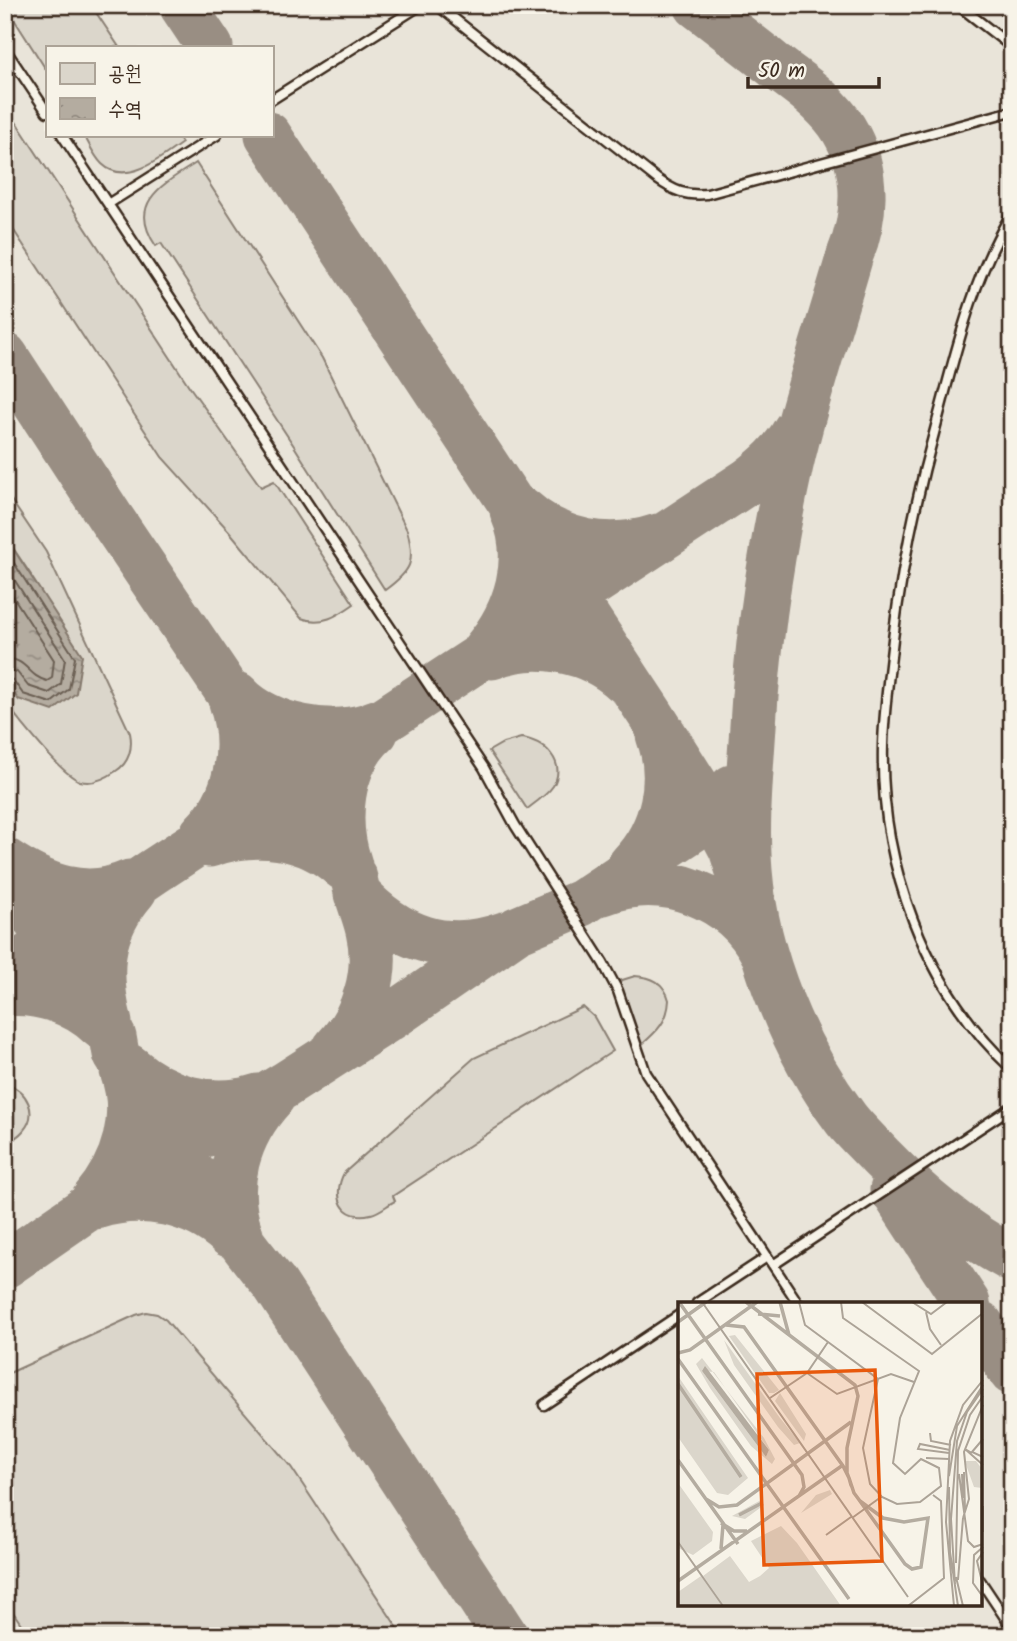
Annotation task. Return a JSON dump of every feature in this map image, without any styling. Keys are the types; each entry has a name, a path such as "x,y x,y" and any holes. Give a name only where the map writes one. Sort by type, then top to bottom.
{"lane":[{"path":"273,99 421,5"},
{"path":"437,5 657,179 685,195 707,194 1012,111"},
{"path":"958,5 1012,47"},
{"path":"5,49 46,110"},
{"path":"63,136 484,768 515,825 608,972 618,991 646,1073 797,1302"},
{"path":"108,204 215,136"},
{"path":"1012,214 994,243 982,271 923,470 901,580 883,746 887,807 904,895 937,975 954,1004 1012,1069"},
{"path":"773,1265 1012,1107"},
{"path":"699,1302 767,1257"},
{"path":"544,1405 678,1316"},
{"path":"982,1583 1012,1628"}],"shaded area":[{"path":"5,5 1012,5 1012,1636 5,1636"}],"green space":[{"path":"5,5 91,5 118,46 46,46 46,69"},
{"path":"5,105 189,386 261,487 274,481 354,604 323,620 301,618 229,531 162,457 5,217"},
{"path":"85,136 178,136 182,143 154,162 133,171 112,170 102,164"},
{"path":"196,163 322,358 407,530 411,550 409,565 401,577 385,590 161,243 156,246 148,231 145,218 152,196"},
{"path":"5,491 46,552 130,733 130,750 124,764 99,780 80,781 62,768 5,703 5,681 18,699 31,575 5,536"},
{"path":"521,738 545,748 555,761 557,769 553,786 527,809 489,751 503,743"},
{"path":"635,976 661,985 669,1000 663,1021 639,1047 616,982"},
{"path":"583,1007 594,1017 613,1051 393,1196 395,1201 380,1210 361,1215 346,1210 339,1198 340,1182 344,1173 474,1058"},
{"path":"6,1084 20,1091 25,1097 30,1117 23,1131 5,1144"},
{"path":"146,1312 157,1314 166,1320 291,1467 403,1636 29,1636 5,1600 5,1375"}],"water":[{"path":"5,536 82,655 76,693 53,711 18,699 5,681"}],"taxiway":[{"path":"182,5 209,46"},
{"path":"697,5 825,106 848,137 860,170 862,187 856,238 796,438 766,595 755,693 748,817 749,871 760,936 769,969 794,1033 827,1092 846,1119 926,1200 975,1237 1012,1259"},
{"path":"269,136 651,715 713,813 732,849 740,874"},
{"path":"5,356 112,520 354,878 372,947 371,978 355,1023 336,1048"},
{"path":"5,973 153,872 747,482 774,459 796,430"},
{"path":"522,510 552,531 586,542 622,544 658,537"},
{"path":"485,650 506,619 519,585 522,548 513,511"},
{"path":"492,656 526,648 562,650 596,661 625,681"},
{"path":"237,695 266,716 302,728 341,731 376,723"},
{"path":"203,834 224,806 236,772 239,737 232,702"},
{"path":"349,865 342,831 343,795 354,761 375,732"},
{"path":"631,865 652,837 663,804 666,769 659,735"},
{"path":"5,1265 178,1149 397,1013 517,930 581,903 703,822 732,788"},
{"path":"209,844 244,836 279,837 313,847 343,867"},
{"path":"5,861 50,885 81,892 114,889 130,883"},
{"path":"5,873 113,1037 116,1054 172,1142 231,1228 274,1283 505,1636"},
{"path":"603,892 650,884 673,886 695,893 716,903 735,917 751,934 764,954"},
{"path":"109,1023 102,986 103,953 113,921 134,890"},
{"path":"357,894 389,922 424,939 462,944 504,935"},
{"path":"5,993 57,999 80,1010 101,1026"},
{"path":"129,1067 157,1087 189,1099 223,1103 258,1097"},
{"path":"94,1200 114,1171 126,1139 130,1105 123,1071"},
{"path":"240,1235 232,1198 236,1162 250,1128 272,1097"},
{"path":"893,1190 966,1302"},
{"path":"96,1206 131,1200 167,1202 200,1214 229,1234"},
{"path":"982,1327 1012,1372"}]}
